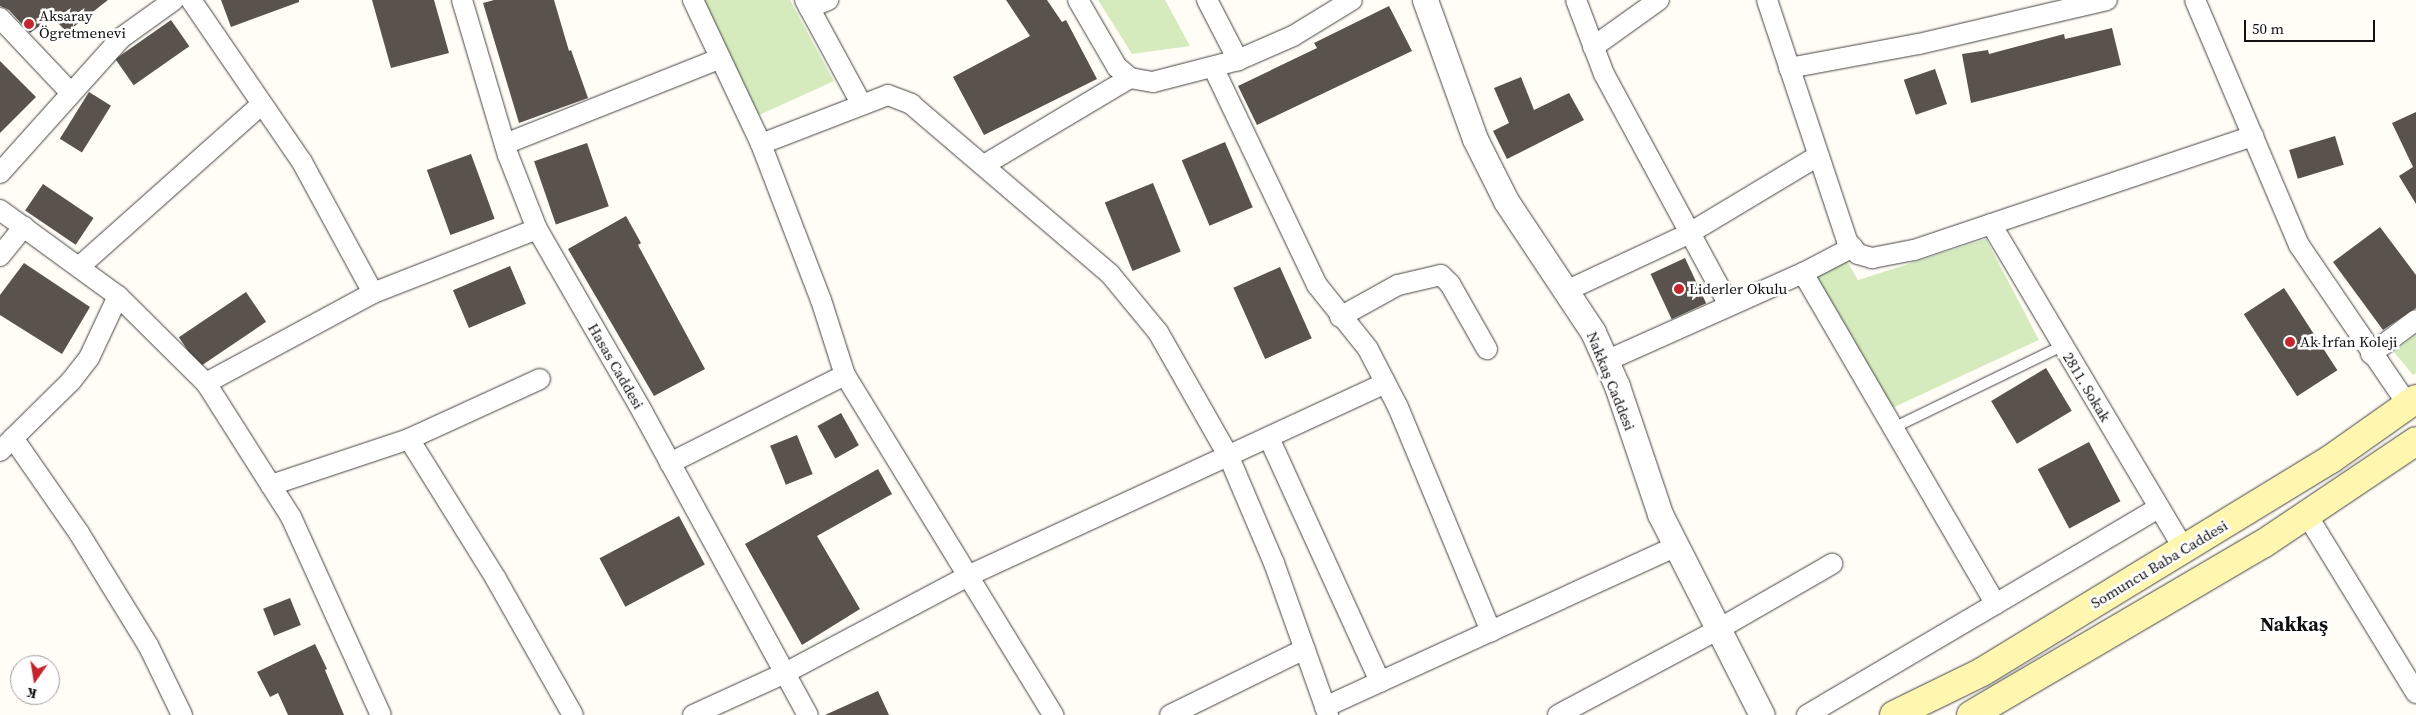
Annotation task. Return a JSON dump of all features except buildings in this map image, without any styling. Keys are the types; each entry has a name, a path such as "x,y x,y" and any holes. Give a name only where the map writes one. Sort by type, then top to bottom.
{"main road":[{"name":"Somuncu Baba Caddesi","path":"1894,715 1982,672 2331,459 2412,402"},
{"path":"1971,715 2262,544 2416,441"}],"street":[{"path":"0,173 70,92 121,38 174,0"},
{"path":"191,0 302,162 373,293"},
{"name":"Hasas Caddesi","path":"462,0 504,144 537,229 670,462 808,715"},
{"path":"693,0 761,144 821,300 845,375 970,576 1053,715"},
{"path":"828,0 807,4 861,103"},
{"path":"1078,0 1117,67 1130,78 1153,82 1238,60 1293,36 1352,0"},
{"path":"1207,0 1238,60"},
{"name":"Nakkaş Caddesi","path":"1425,0 1475,139 1506,201 1568,290 1606,361 1660,514 1717,630 1762,715"},
{"path":"1576,0 1593,47 1688,234 1729,306"},
{"path":"1593,47 1659,0"},
{"path":"1766,0 1847,240 1858,254 1872,258 1889,257 2253,136"},
{"path":"1789,68 1919,44 2107,0"},
{"path":"2195,0 2299,245 2371,354 2412,402"},
{"path":"0,18 70,92"},
{"path":"504,144 720,58"},
{"path":"1213,67 1317,285 1340,317 1368,349 1385,383 1491,631"},
{"path":"984,165 1130,78"},
{"path":"761,144 861,103 888,95 911,104 1110,274 1158,332 1230,457 1274,563 1327,711 1380,682 1676,546"},
{"path":"79,267 262,104"},
{"path":"1568,290 1688,234 1818,156"},
{"path":"0,210 118,296 206,383 291,517 382,715"},
{"name":"2811. Sokak","path":"1991,224 2184,549"},
{"path":"0,256 24,226"},
{"path":"206,383 373,293 537,229"},
{"path":"1606,361 1803,273 1853,246"},
{"path":"1803,273 1996,604"},
{"path":"1340,317 1398,285 1441,276 1450,284 1487,349"},
{"path":"118,296 89,358 71,381 6,444 79,533 148,645 182,715"},
{"path":"2371,354 2416,320"},
{"path":"670,462 845,375"},
{"path":"271,485 409,439 540,379"},
{"path":"693,715 785,672 970,576 1230,457 1385,383"},
{"path":"1269,438 1380,682"},
{"path":"409,439 496,579 573,715"},
{"path":"1807,715 2159,508"},
{"path":"2307,514 2416,693"},
{"path":"1558,715 1717,630 1832,564"},
{"path":"1170,715 1305,650"}],"lane":[{"path":"1893,428 2062,346"}],"green space":[{"path":"703,0 790,0 834,81 759,115"},
{"path":"1098,0 1165,0 1190,46 1132,54"},
{"path":"1986,239 2039,340 1890,409 1809,279 1845,258 1858,280"},
{"path":"2416,334 2416,373 2413,375 2394,352"}],"place":[{"name":"Aksaray Ögretmenevi","path":"29,24"},
{"name":"Liderler Okulu","path":"1679,289"},
{"name":"Ak İrfan Koleji","path":"2290,342"}],"district":[{"name":"Nakkaş","path":"2294,624"}]}
